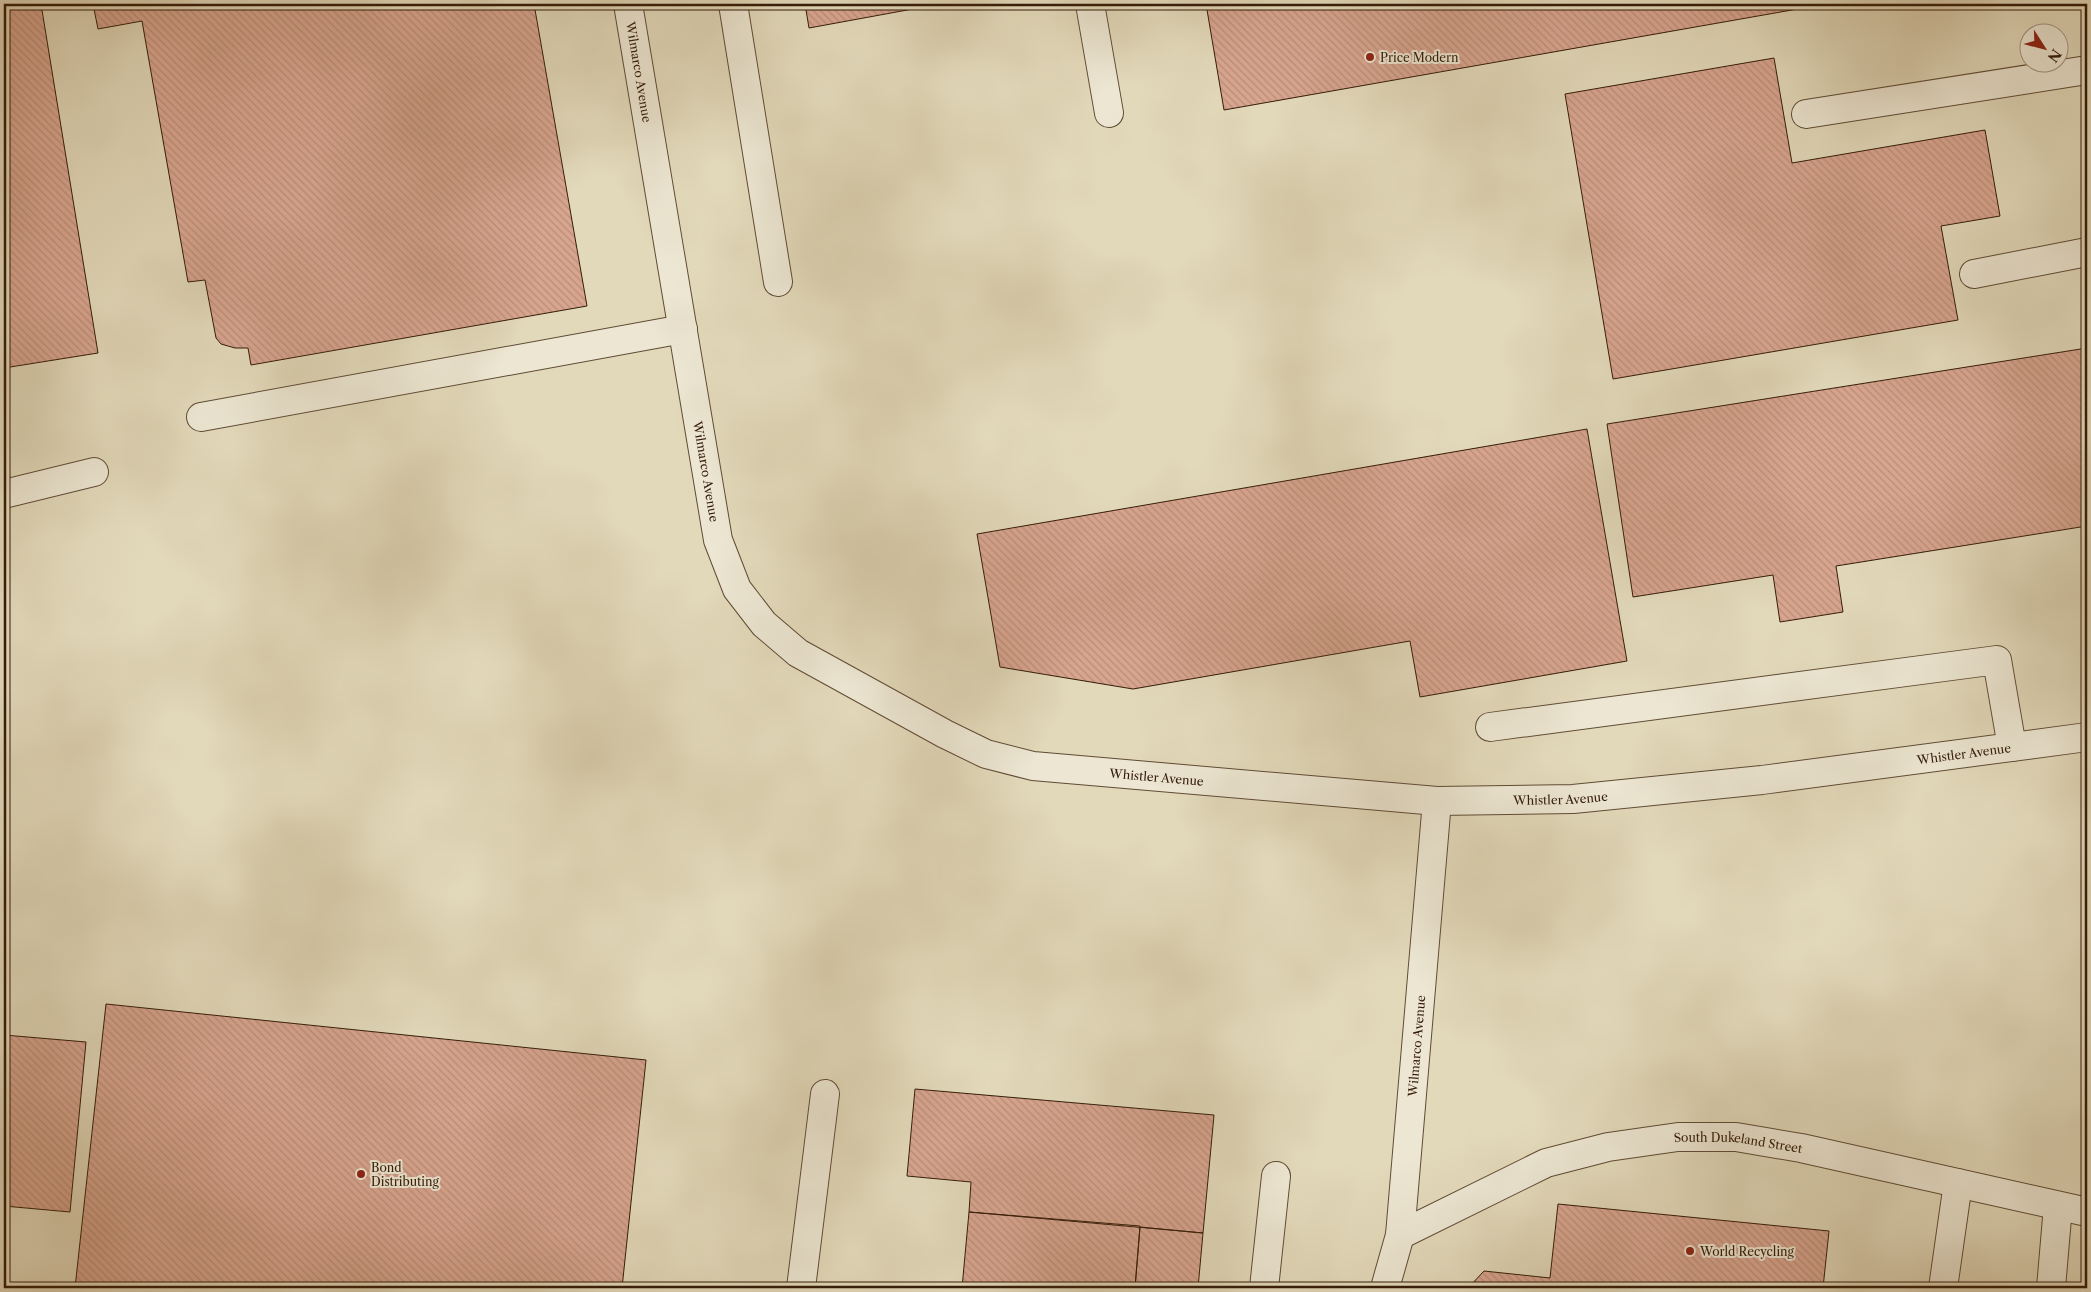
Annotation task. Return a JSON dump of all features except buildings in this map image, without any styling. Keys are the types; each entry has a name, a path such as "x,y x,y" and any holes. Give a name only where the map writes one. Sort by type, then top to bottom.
{"street":[{"name":"Wilmarco Avenue","path":"628,4 718,540 737,588 764,624 798,653 945,734 986,754 1033,766"},
{"path":"734,4 778,282"},
{"path":"1090,4 1109,113"},
{"path":"1806,114 2087,70"},
{"path":"1974,274 2087,252"},
{"path":"201,417 683,329"},
{"path":"4,494 94,472"},
{"path":"1490,727 1997,660 2012,747"},
{"name":"Whistler Avenue","path":"1033,766 1437,801 1583,798 1762,780 2087,737"},
{"name":"Wilmarco Avenue","path":"1385,1288 1400,1235 1437,801"},
{"path":"801,1288 825,1094"},
{"name":"South Dukeland Street","path":"1400,1235 1546,1162 1608,1147 1678,1137 1736,1137 1801,1148 2087,1212"},
{"path":"1264,1288 1276,1176"},
{"path":"1943,1288 1958,1183"},
{"path":"2051,1288 2058,1206"}],"place":[{"name":"Price Modern","path":"1370,57"},
{"name":"Bond Distributing","path":"361,1174"},
{"name":"World Recycling","path":"1690,1251"}]}
